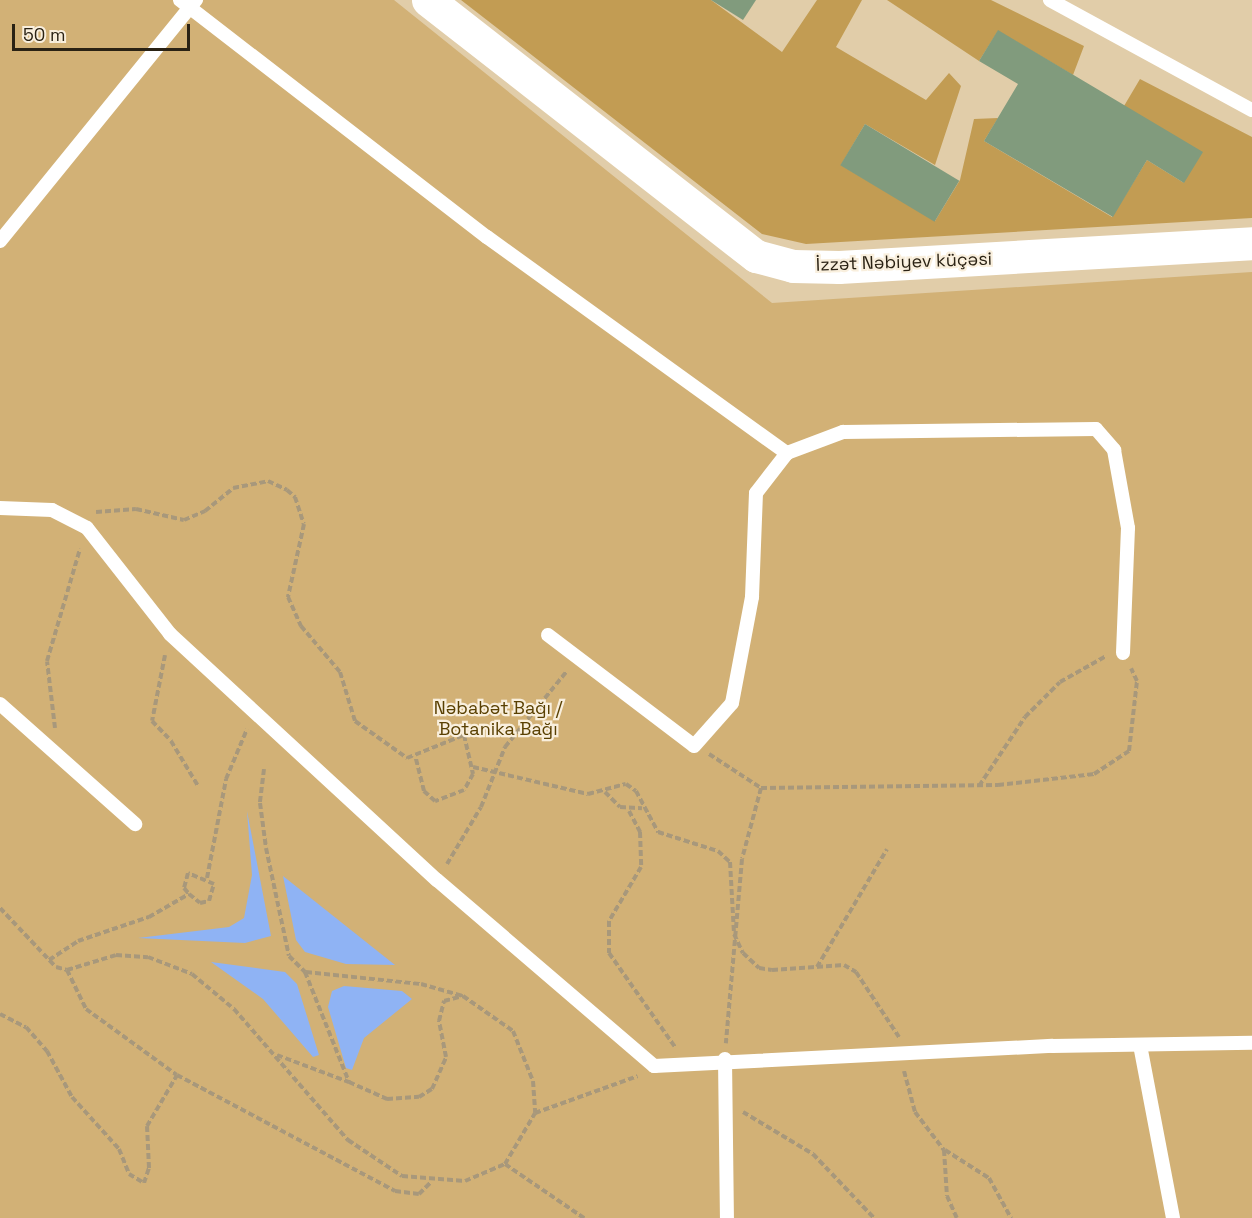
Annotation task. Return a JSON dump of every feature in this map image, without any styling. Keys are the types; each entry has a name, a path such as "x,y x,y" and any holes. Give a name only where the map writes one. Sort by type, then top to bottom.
{"main road":[{"name":"İzzət Nəbiyev küçəsi","path":"428,0 756,256 793,266 839,267 1252,243"}],"lane":[{"path":"1050,0 1252,110"},
{"path":"0,242 188,3 487,237 787,453"},
{"path":"548,635 579,655 694,746 732,703 752,597 756,493 787,453 843,432 1096,429 1114,450 1128,528 1123,653"},
{"path":"0,508 52,510 87,528 170,634 437,880 654,1066 725,1059 1252,1043"},
{"path":"0,704 135,824"},
{"path":"1140,1045 1173,1218"},
{"path":"725,1059 727,1218"}],"path":[{"path":"57,755 47,661 87,528 99,510 136,509 184,520 205,511 233,488 268,481 296,497 304,524 288,597 301,626 340,672 356,721 372,738 407,758 464,735 473,767 464,790 435,801 424,791 415,756"},
{"path":"170,634 152,721 171,741 198,786"},
{"path":"694,746 761,788 979,786 1061,782 1110,768 1130,751 1137,681 1123,653 1101,657 1059,682 1025,717 979,786"},
{"path":"437,880 495,774 505,747 579,655"},
{"path":"207,878 226,779 256,711"},
{"path":"473,767 588,794 605,792 626,784 636,791 642,808 658,832 718,850 730,862 738,944 759,968 816,968 843,965 856,972 889,1015 903,1053 915,1113 944,1150 989,1178 1011,1218"},
{"path":"264,769 260,804 271,876 289,956 305,972 349,1082"},
{"path":"725,1059 726,997 738,944 742,859 761,788"},
{"path":"605,792 629,811 640,832 641,867 609,921 609,953 631,991 676,1043 675,1063"},
{"path":"629,811 642,808"},
{"path":"816,968 887,849"},
{"path":"188,873 207,878 214,884 209,901 200,903 189,894 184,888 188,873"},
{"path":"49,960 78,940 149,917 189,894"},
{"path":"0,908 49,960 67,970 86,1009 177,1075 395,1191 418,1194 431,1182"},
{"path":"67,970 116,955 170,962 213,989 276,1055 348,1140 402,1176 431,1182 465,1180 505,1164 535,1113 533,1081 513,1031 463,996 421,984 305,972"},
{"path":"276,1055 349,1082 387,1099 419,1097 432,1089 446,1057 440,1021 444,1001 463,996"},
{"path":"0,1014 26,1027 48,1051 72,1097 119,1149 129,1174 144,1183 149,1168 147,1126 177,1075"},
{"path":"535,1113 622,1085 654,1066"},
{"path":"724,1101 813,1154 874,1218"},
{"path":"944,1150 947,1196 957,1218"},
{"path":"505,1164 584,1218"}],"green space":[{"name":"Nəbabət Bağı / Botanika Bağı","path":"0,0 394,0 772,303 1252,272 1252,1218 0,1218"}],"shaded area":[{"path":"461,0 711,0 782,52 817,0 862,0 836,47 926,100 949,73 961,86 935,165 865,124 841,165 935,221 960,180 974,119 998,118 984,141 1112,217 1147,160 1184,183 1124,106 1140,79 1252,137 1252,218 806,244 762,234"},
{"path":"887,0 991,0 1084,46 1073,75 998,31 979,61"}],"water":[{"path":"247,811 271,936 245,943 138,938 229,927 244,918 252,875"},
{"path":"283,876 395,965 346,964 305,952 296,940"},
{"path":"211,962 285,972 297,984 319,1055 313,1057 263,999"},
{"path":"344,986 402,991 412,999 364,1038 352,1070 346,1068 328,1007 332,991"}],"building":[{"path":"711,0 756,0 743,20"},
{"path":"998,30 1203,152 1184,183 1147,160 1113,217 984,141 1018,84 979,61"},
{"path":"865,124 959,181 935,222 840,165"}]}
